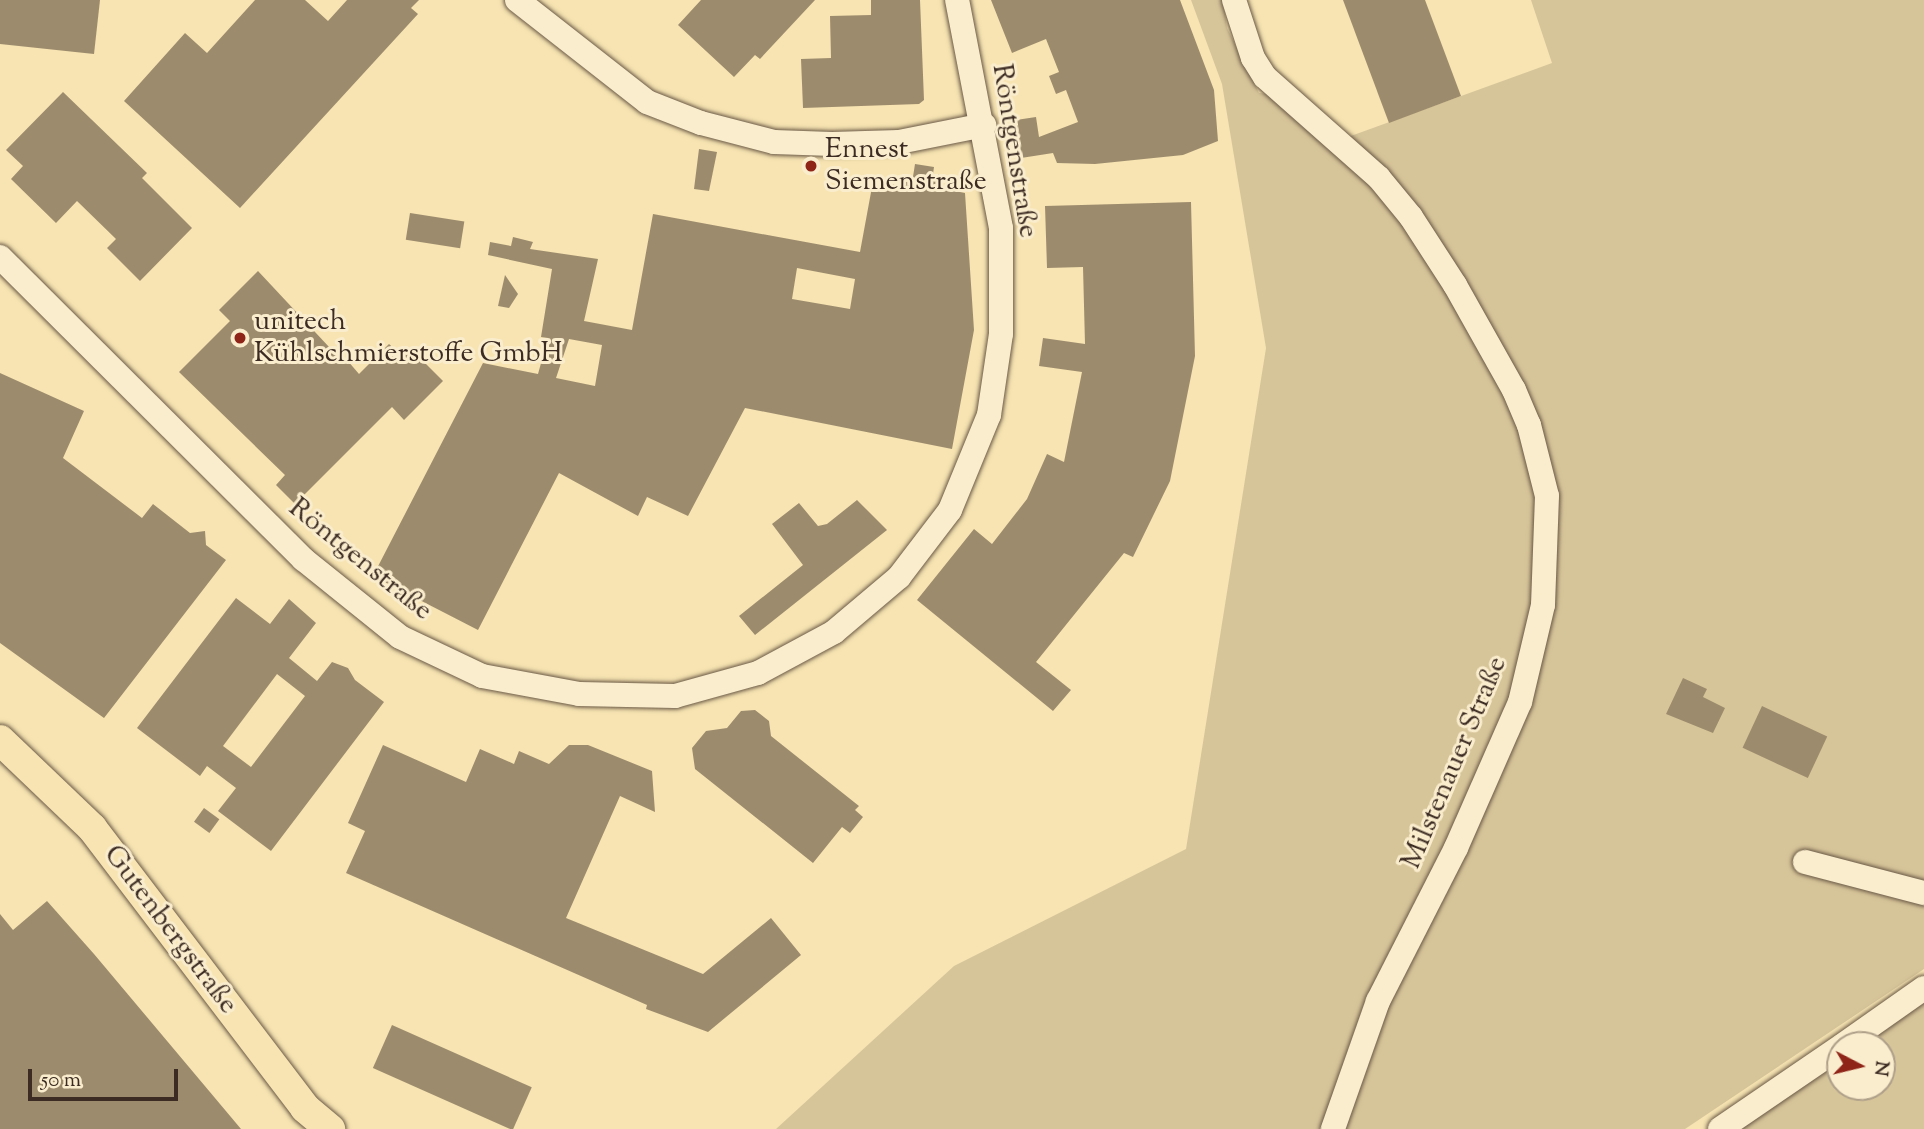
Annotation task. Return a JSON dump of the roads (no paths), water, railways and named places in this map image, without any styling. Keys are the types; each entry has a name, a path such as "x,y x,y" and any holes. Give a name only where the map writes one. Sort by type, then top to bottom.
{"main road":[{"name":"Gutenbergstraße","path":"0,740 93,828 305,1108 330,1129"}],"street":[{"path":"517,0 647,102 701,123 774,142 832,144 899,142 984,125"},
{"name":"Röntgenstraße","path":"0,257 303,559 400,637 482,676 579,694 675,696 758,673 834,632 899,577 950,510 989,415 1001,334 1001,228 984,125 957,0"},
{"name":"Milstenauer Straße","path":"1234,0 1253,58 1265,77 1379,178 1411,217 1455,285 1514,390 1529,425 1547,496 1544,605 1520,702 1455,848 1378,1001 1333,1129"},
{"path":"1805,862 1924,893"},
{"path":"1863,1031 1924,988"},
{"path":"1720,1129 1826,1057"}],"place":[{"name":"Ennest Siemenstraße","path":"811,166"},
{"name":"unitech Kühlschmierstoffe GmbH","path":"240,338"}]}
